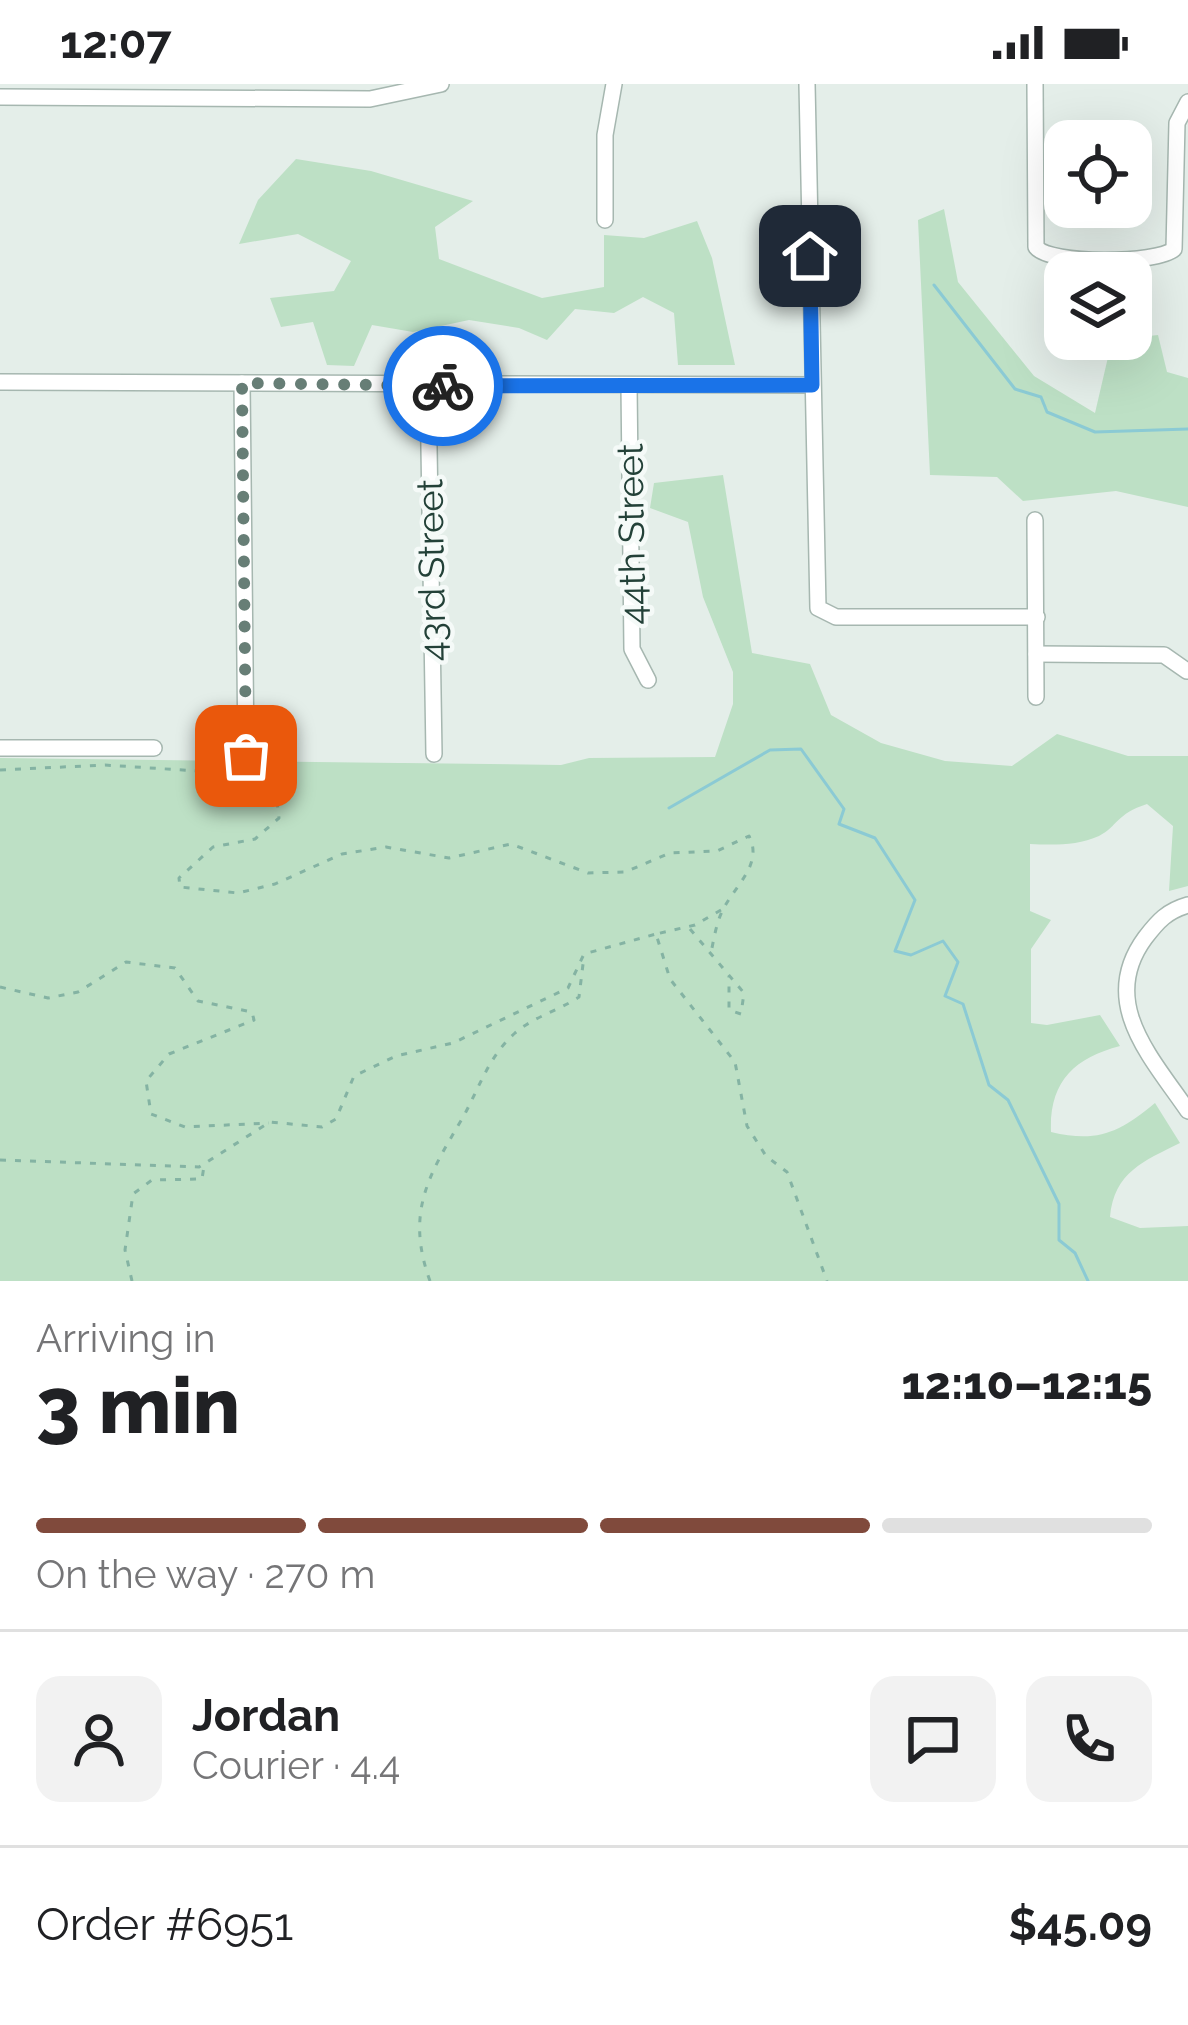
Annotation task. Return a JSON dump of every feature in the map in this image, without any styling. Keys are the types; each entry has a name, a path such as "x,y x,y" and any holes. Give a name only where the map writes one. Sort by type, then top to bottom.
{"street":[{"path":"0,97 370,98 440,84"},
{"path":"604,220 605,135 614,84"},
{"path":"807,84 814,590 822,613 1036,617"},
{"path":"1035,84 1038,253 1059,259 1155,258 1174,249 1177,123 1188,103"},
{"path":"0,382 812,385"},
{"path":"242,383 246,756"},
{"name":"44th Street","path":"629,385 632,650 648,680"},
{"name":"43rd Street","path":"428,386 434,754"},
{"path":"1035,520 1036,697"},
{"path":"1036,654 1164,656 1186,671"},
{"path":"0,748 154,748"},
{"path":"1188,905 1160,919 1131,960 1124,988 1132,1026 1188,1111"}],"path":[{"path":"0,770 105,765 259,770 275,784 279,818 256,839 213,847 179,878 180,887 238,893 275,884 342,854 386,848 449,858 511,844 588,873 625,872 670,853 717,851 749,836 754,846 751,864 722,909 711,953"},
{"path":"0,987 48,998 79,992 126,962 175,968 198,1001 252,1012 254,1020 211,1035 157,1064 146,1081 151,1114 184,1127 270,1122 322,1127 336,1120 354,1076 396,1056 453,1043 568,988 584,954 688,927 722,909"},
{"path":"688,927 744,993 741,1014 729,1010 729,976"},
{"path":"656,934 670,979 735,1062 747,1126 766,1156 787,1172 827,1281"},
{"path":"430,1281 419,1229 430,1170 498,1052 546,1011 579,998 584,954"},
{"path":"0,1160 204,1166 270,1122"},
{"path":"132,1281 125,1220 134,1194 152,1180 202,1179 204,1166"},
{"path":"152,1180 154,1167"}],"green space":[{"path":"296,159 371,171 473,201 435,227 439,259 542,298 604,287 604,235 644,238 697,221 712,258 735,365 678,365 674,313 643,297 614,313 575,309 547,340 519,328 469,320 413,332 372,325 354,366 327,365 313,322 281,327 270,298 334,291 351,261 298,234 239,244 258,200"},
{"path":"944,209 958,282 1034,376 1095,413 1107,360 1152,360 1152,336 1158,335 1167,372 1188,378 1188,507 1116,491 1023,501 997,477 930,475 918,220"},
{"path":"723,475 752,653 810,664 831,715 881,743 945,761 1012,766 1057,734 1128,756 1188,756 1188,886 1169,891 1173,826 1147,804 1091,839 1030,844 1030,911 1051,920 1031,949 1031,1023 1047,1025 1100,1015 1120,1046 1090,1057 1068,1075 1054,1099 1051,1132 1107,1133 1155,1103 1180,1143 1143,1162 1124,1179 1110,1217 1140,1228 1188,1226 1188,1281 0,1281 0,758 561,765 589,758 715,757 733,704 733,672 703,597 688,522 650,508 654,483"}],"waterway":[{"path":"934,285 1015,389 1041,397 1047,412 1095,432 1188,429"},
{"path":"669,808 770,750 801,749 844,809 839,824 875,838 915,900 895,951 911,955 943,941 958,962 945,996 963,1004 989,1085 1008,1100 1059,1204 1059,1240 1075,1253 1088,1281"}],"way so far":[{"path":"246,756 242,383 443,386"}],"route":[{"path":"443,386 812,385 810,256"}]}
